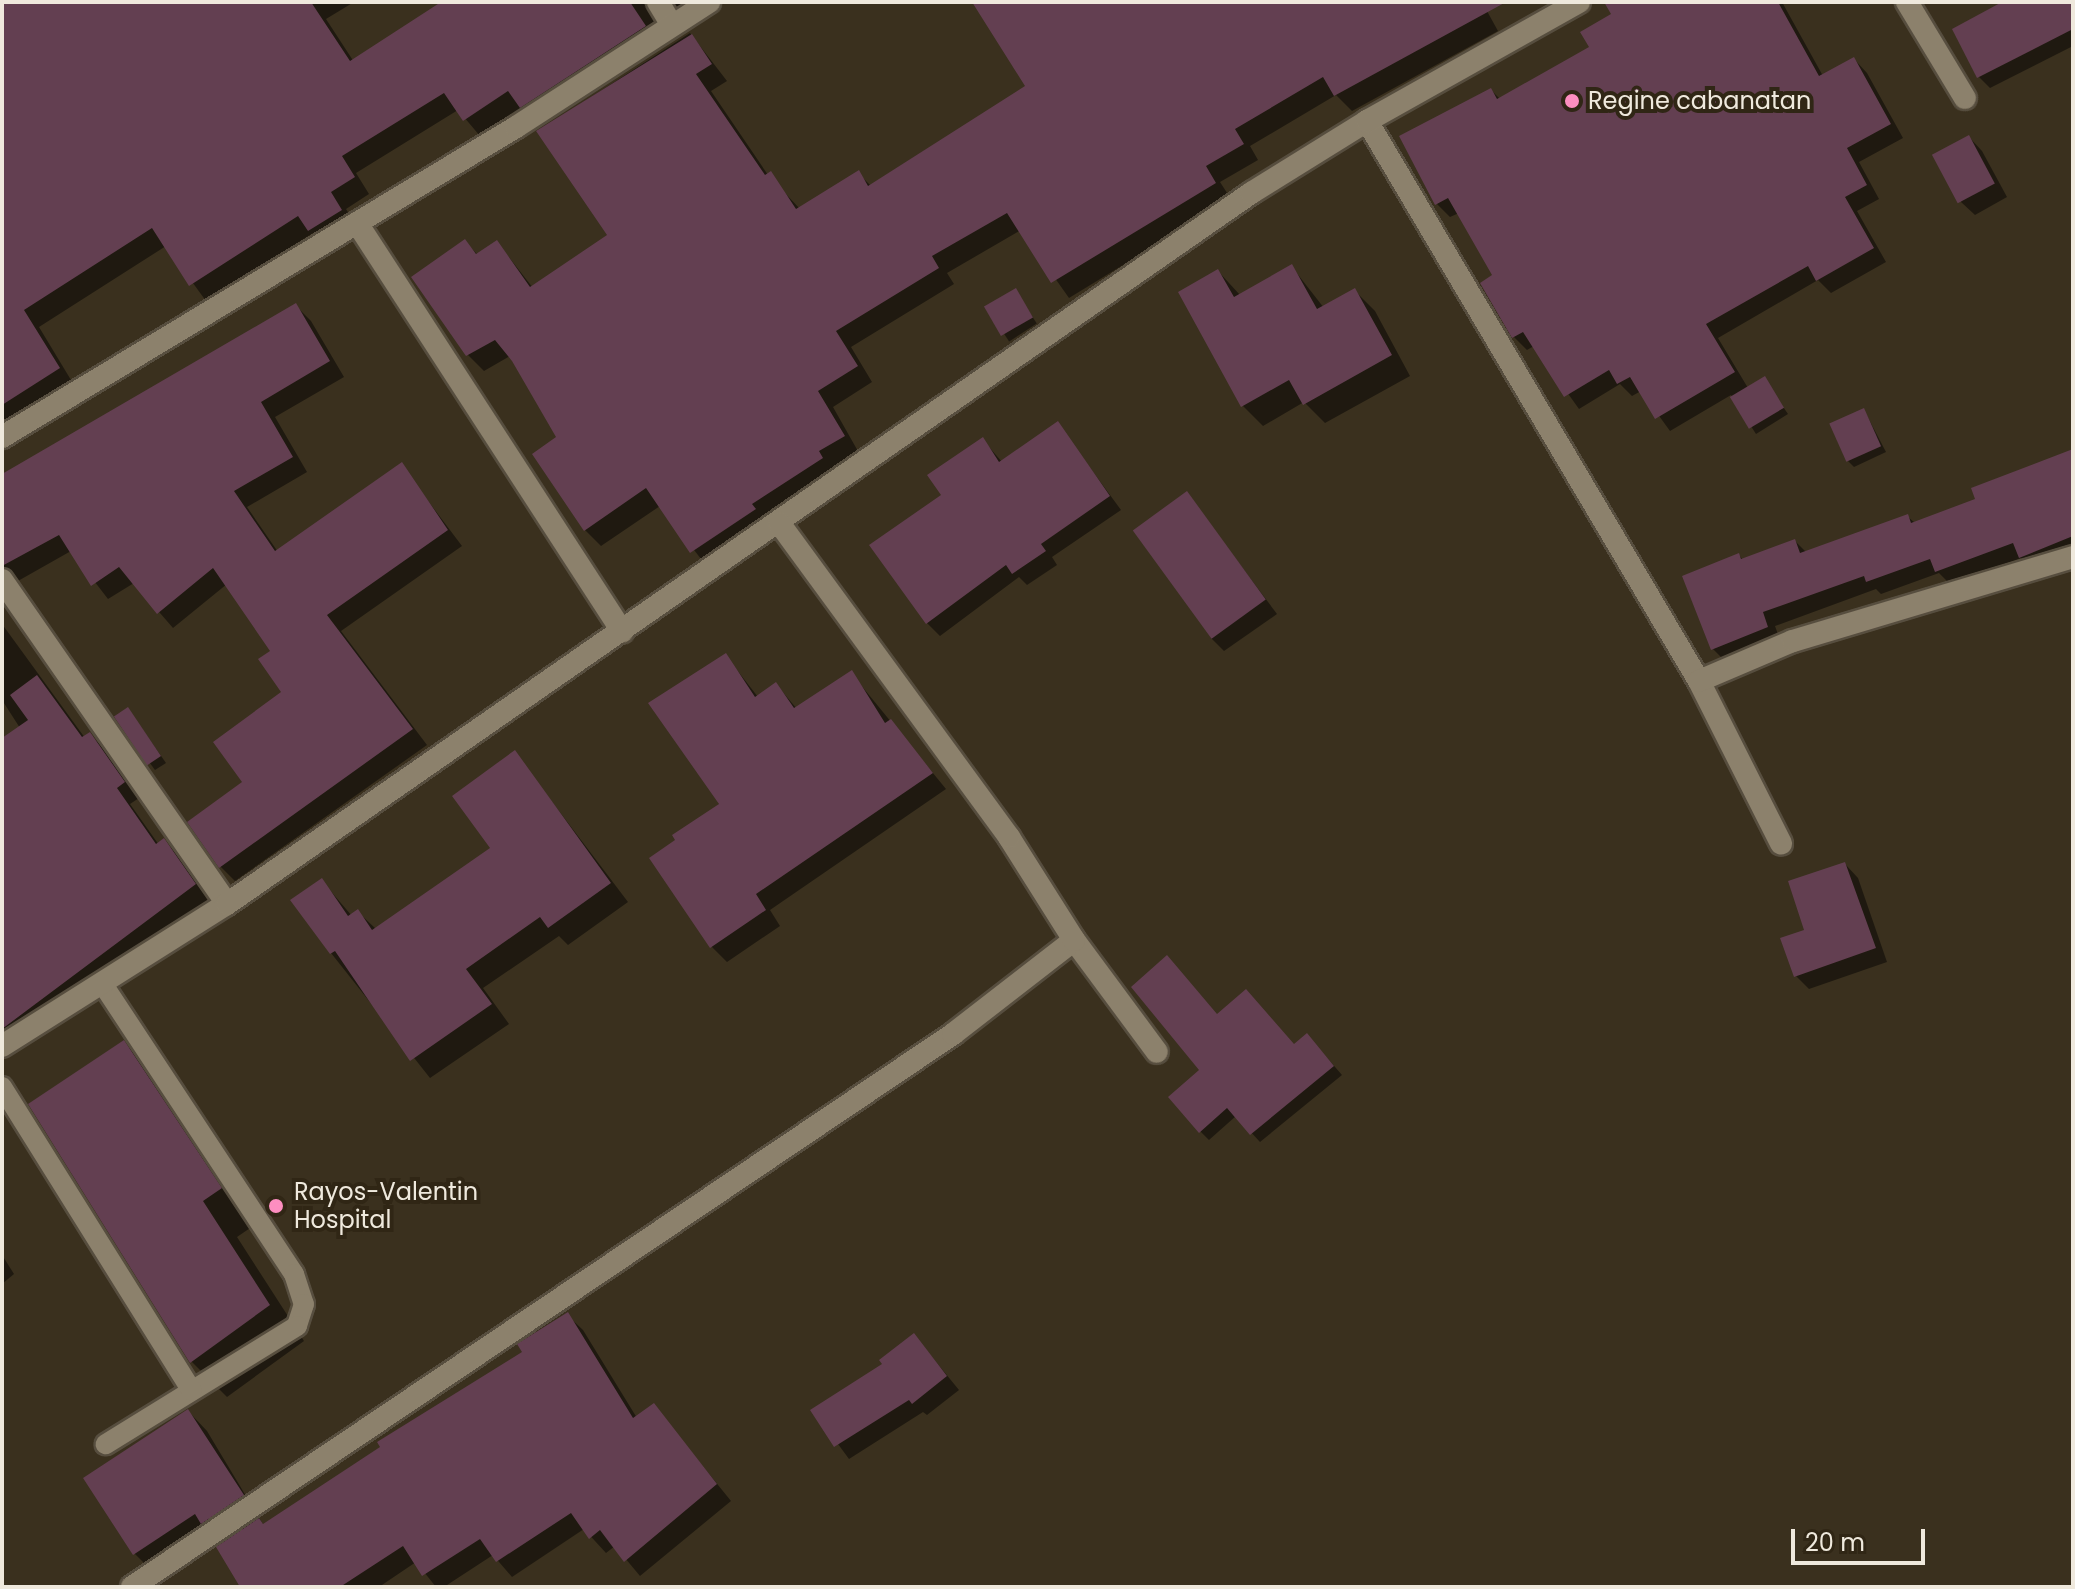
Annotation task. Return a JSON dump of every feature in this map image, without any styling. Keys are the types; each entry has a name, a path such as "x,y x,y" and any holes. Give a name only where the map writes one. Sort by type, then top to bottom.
{"street":[{"path":"658,2 672,25"},
{"path":"2,437 357,223 709,2"},
{"path":"2,1046 227,904 1251,193 1367,121 1579,2"},
{"path":"1907,2 1965,98"},
{"path":"1367,121 1699,681 1781,843"},
{"path":"357,223 622,631"},
{"path":"779,523 1009,837 1074,940 1157,1052"},
{"path":"1699,681 1793,641 2073,557"},
{"path":"2,580 227,904"},
{"path":"132,1587 953,1034 1074,940"}],"lane":[{"path":"102,983 294,1274 304,1304 297,1326 106,1444"},
{"path":"2,1087 192,1391"}],"building":[{"path":"2,2 311,2 350,61 441,2 630,2 646,26 520,108 508,91 463,121 444,93 342,156 355,177 331,192 342,210 308,231 298,216 189,286 152,228 24,310 60,368 2,405"},
{"path":"972,2 1506,2 1334,96 1323,77 1235,129 1244,144 1206,166 1216,183 1051,283 1007,213 932,256 939,268 836,331 858,366 818,391 845,436 819,451 823,458 752,504 756,509 690,553 646,488 584,531 532,454 556,437 512,361 495,340 466,356 411,277 465,239 476,254 497,240 530,287 607,235 536,131 692,34 712,64 696,74 765,175 771,171 796,209 859,170 868,186 1025,86"},
{"path":"1604,2 1778,2 1819,76 1854,57 1891,124 1847,148 1867,185 1845,197 1874,248 1816,281 1808,266 1706,324 1735,372 1655,419 1630,377 1617,384 1609,370 1564,397 1523,332 1512,338 1480,283 1492,275 1448,198 1435,205 1399,136 1491,88 1497,99 1589,47 1580,32 1611,14"},
{"path":"2002,2 2073,2 2073,29 1977,78 1952,29"},
{"path":"1969,135 1995,184 1958,203 1932,155"},
{"path":"1292,264 1317,309 1355,288 1392,355 1303,405 1289,380 1241,407 1178,292 1218,269 1234,297"},
{"path":"1016,288 1033,317 1001,336 984,307"},
{"path":"296,303 330,361 261,402 293,457 234,491 275,551 402,462 448,530 327,615 413,729 219,868 187,822 242,782 213,742 281,692 258,659 270,651 213,568 157,614 119,567 91,586 59,535 2,566 2,474"},
{"path":"1765,376 1784,408 1749,429 1730,397"},
{"path":"1864,408 1881,446 1846,462 1829,423"},
{"path":"1058,421 1110,496 1041,544 1046,551 1012,574 1006,565 926,624 869,545 941,495 927,475 983,437 999,462"},
{"path":"2073,449 2073,536 2019,558 2013,543 1935,572 1930,559 1866,582 1864,576 1763,612 1768,627 1711,650 1682,576 1739,553 1741,559 1795,539 1800,553 1908,514 1911,523 1975,499 1971,488"},
{"path":"1187,491 1266,599 1212,639 1133,530"},
{"path":"726,653 755,697 776,682 794,708 852,670 885,723 891,719 933,773 756,894 766,910 710,948 649,858 675,840 672,835 719,804 648,703"},
{"path":"37,675 82,737 90,732 125,782 117,788 156,844 164,838 196,884 2,1029 2,738 28,720 10,695"},
{"path":"128,707 161,756 147,765 114,717"},
{"path":"515,750 611,883 548,928 540,917 466,969 492,1004 410,1061 335,951 330,954 290,900 322,878 348,916 358,909 372,930 490,848 452,796"},
{"path":"1845,862 1876,948 1794,977 1780,938 1804,930 1788,881"},
{"path":"1167,955 1217,1014 1246,989 1294,1044 1307,1033 1334,1066 1250,1135 1227,1108 1199,1133 1168,1097 1199,1070 1131,987"},
{"path":"124,1040 222,1188 203,1201 270,1305 190,1363 28,1104"},
{"path":"568,1312 633,1418 654,1403 717,1484 624,1562 600,1530 589,1539 571,1513 496,1562 480,1539 422,1576 403,1546 340,1587 240,1587 216,1547 259,1518 263,1524 380,1447 377,1442 522,1352 517,1344"},
{"path":"914,1333 947,1376 912,1404 909,1400 834,1447 810,1410 882,1364 879,1360"},
{"path":"188,1409 244,1495 201,1524 195,1514 133,1555 83,1478"}],"place":[{"name":"Regine cabanatan","path":"1572,101"},
{"name":"Rayos-Valentin Hospital","path":"276,1206"}]}
